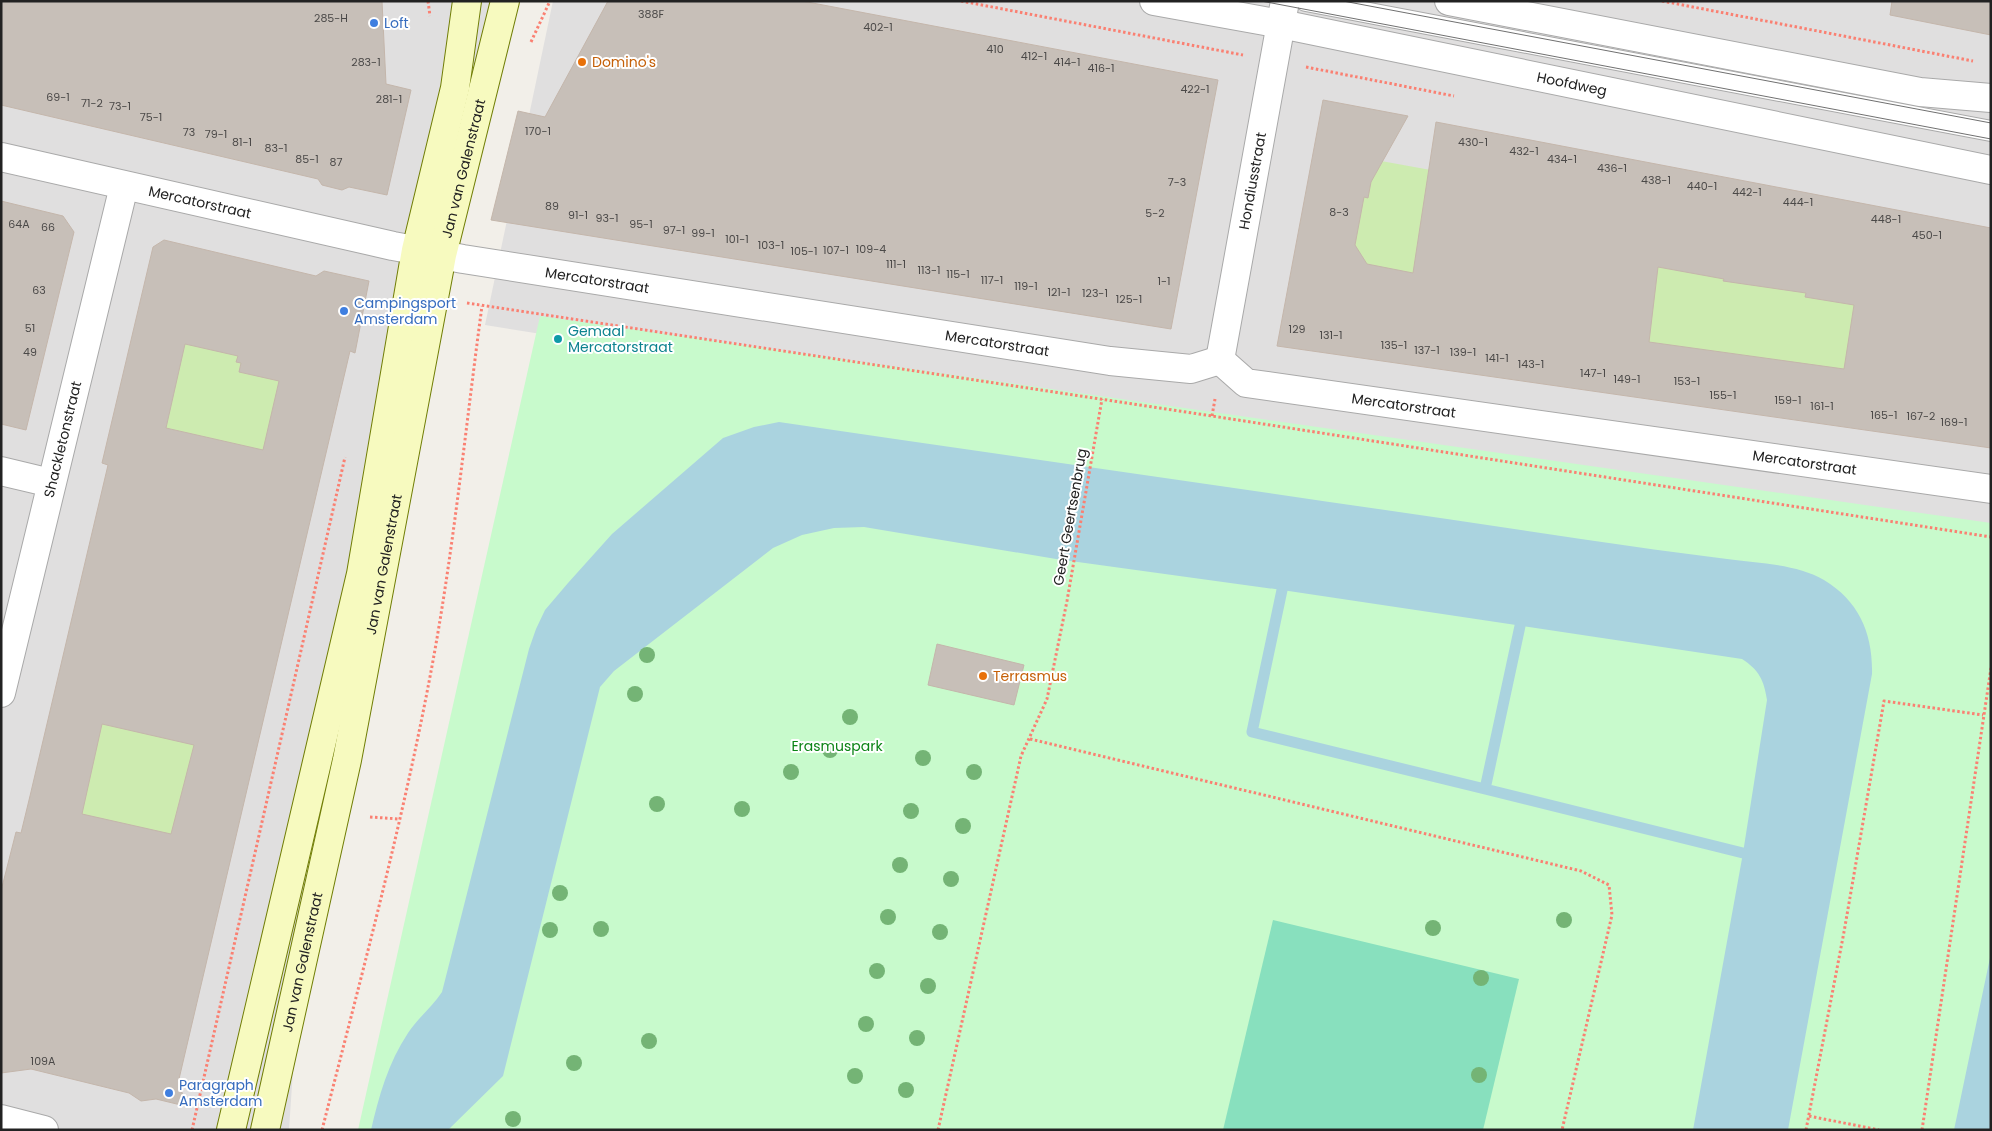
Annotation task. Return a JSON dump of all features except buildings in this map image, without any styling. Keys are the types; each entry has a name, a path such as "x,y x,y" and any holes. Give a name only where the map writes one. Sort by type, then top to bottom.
{"main road":[{"name":"Jan van Galenstraat","path":"265,1130 347,760 468,1"},
{"name":"Jan van Galenstraat","path":"231,1130 361,574 429,253 505,1"}],"street":[{"name":"Hoofdweg","path":"1154,1 1283,13 1991,170"},
{"path":"1449,1 1920,92 1991,98"},
{"name":"Hondiusstraat","path":"1220,360 1283,13"},
{"name":"Mercatorstraat","path":"1,157 429,253 1110,361 1191,369 1220,360 1246,383 1991,489"},
{"name":"Shackletonstraat","path":"1,693 124,186"},
{"path":"1,471 51,483"},
{"path":"1,1119 44,1130"}],"lane":[{"path":"1306,1 1991,131"}],"path":[{"path":"428,1 430,25"},
{"path":"1662,1 1981,63"},
{"path":"463,302 1991,537"},
{"path":"322,1130 399,819 429,682 482,306"},
{"name":"Geert Geertsenbrug","path":"1030,739 1047,699 1067,601 1102,399"},
{"path":"192,1130 347,449"},
{"path":"1922,1130 1991,668"},
{"path":"1806,1130 1844,932 1884,701 1983,715"},
{"path":"938,1130 1021,756 1030,739 1581,871 1609,885 1612,915 1562,1130"},
{"path":"370,817 399,819"},
{"path":"1809,1116 1878,1130"}],"shaded area":[{"path":"1,1 490,1 312,788 289,1130 1,1130"},
{"path":"553,1 1991,1 1991,564 485,325"}],"green space":[{"path":"1359,157 1989,271 1969,397 1329,304"},
{"path":"186,302 289,335 134,1056 11,1027"},
{"name":"Erasmuspark","path":"540,316 1991,523 1991,1130 358,1130"},
{"path":"1273,920 1519,979 1483,1130 1223,1130"}],"water":[{"path":"779,422 1581,539 1777,565 1813,575 1836,588 1855,608 1862,620 1870,645 1872,674 1788,1130 1693,1130 1743,853 1767,700 1760,676 1753,667 1742,659 1282,590 1056,559 864,527 834,528 802,535 773,548 614,671 600,687 503,1076 448,1130 371,1130 381,1092 401,1044 442,992 529,649 545,610 612,534 723,438 754,427"},
{"path":"1991,953 1991,1130 1954,1130"}],"waterway":[{"path":"1282,590 1252,732 1485,789"},
{"path":"1520,626 1485,789 1743,853"}],"tram line":[{"path":"1261,1 1991,139"},
{"path":"1343,1 1991,123"}],"place":[{"name":"Loft","path":"374,23"},
{"name":"Domino's","path":"582,62"},
{"name":"Campingsport Amsterdam","path":"344,311"},
{"name":"Gemaal Mercatorstraat","path":"558,339"},
{"name":"Terrasmus","path":"983,676"},
{"name":"Paragraph Amsterdam","path":"169,1093"}]}
